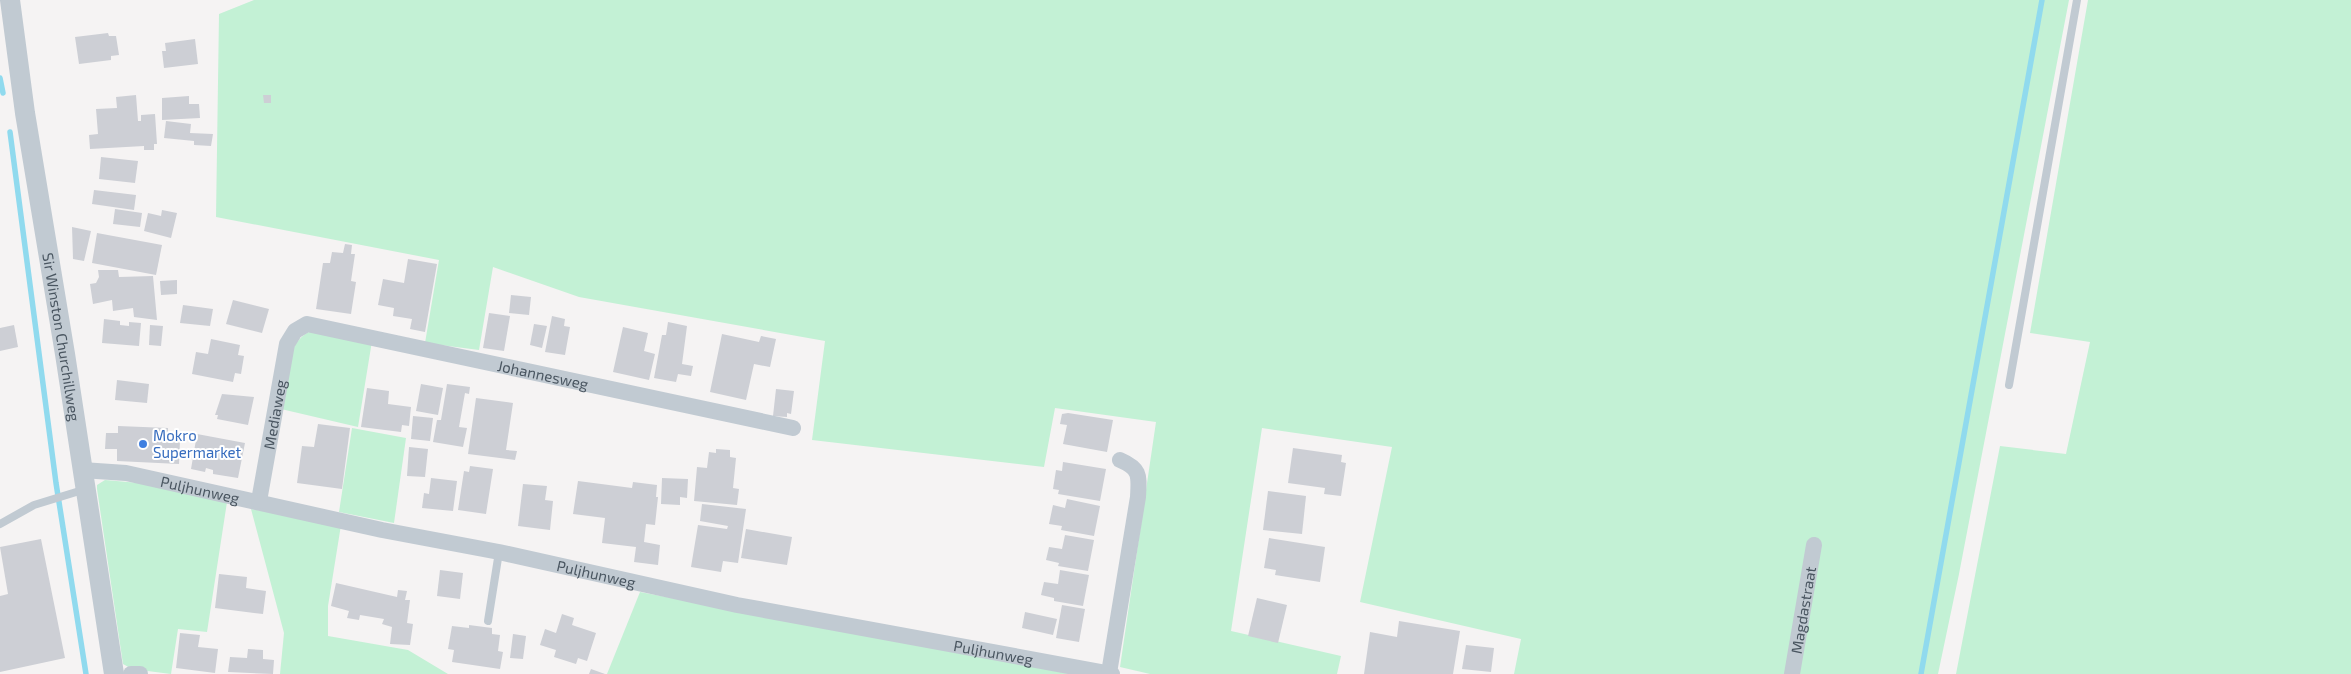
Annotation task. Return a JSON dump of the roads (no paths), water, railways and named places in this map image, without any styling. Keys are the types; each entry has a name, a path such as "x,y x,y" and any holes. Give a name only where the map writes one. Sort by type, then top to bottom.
{"street":[{"name":"Sir Winston Churchillweg","path":"10,0 25,113 64,344 79,484 114,674"},
{"name":"Johannesweg","path":"295,331 307,324 793,428"},
{"name":"Mediaweg","path":"259,501 287,344 295,331"},
{"path":"1111,674 1138,497 1138,476 1133,465 1120,460"},
{"name":"Puljhunweg","path":"79,484 126,473 259,501 382,530 499,552 738,604 1111,674"},
{"name":"Magdastraat","path":"1792,674 1814,545"},
{"path":"131,674 140,674"}],"lane":[{"path":"2009,385 2077,0"},
{"path":"0,524 79,484"},
{"path":"488,620 499,552"}],"waterway":[{"path":"1921,674 2042,0"},
{"path":"0,78 3,93"},
{"path":"10,132 56,483 86,674"}],"place":[{"name":"Mokro Supermarket","path":"143,444"}]}
